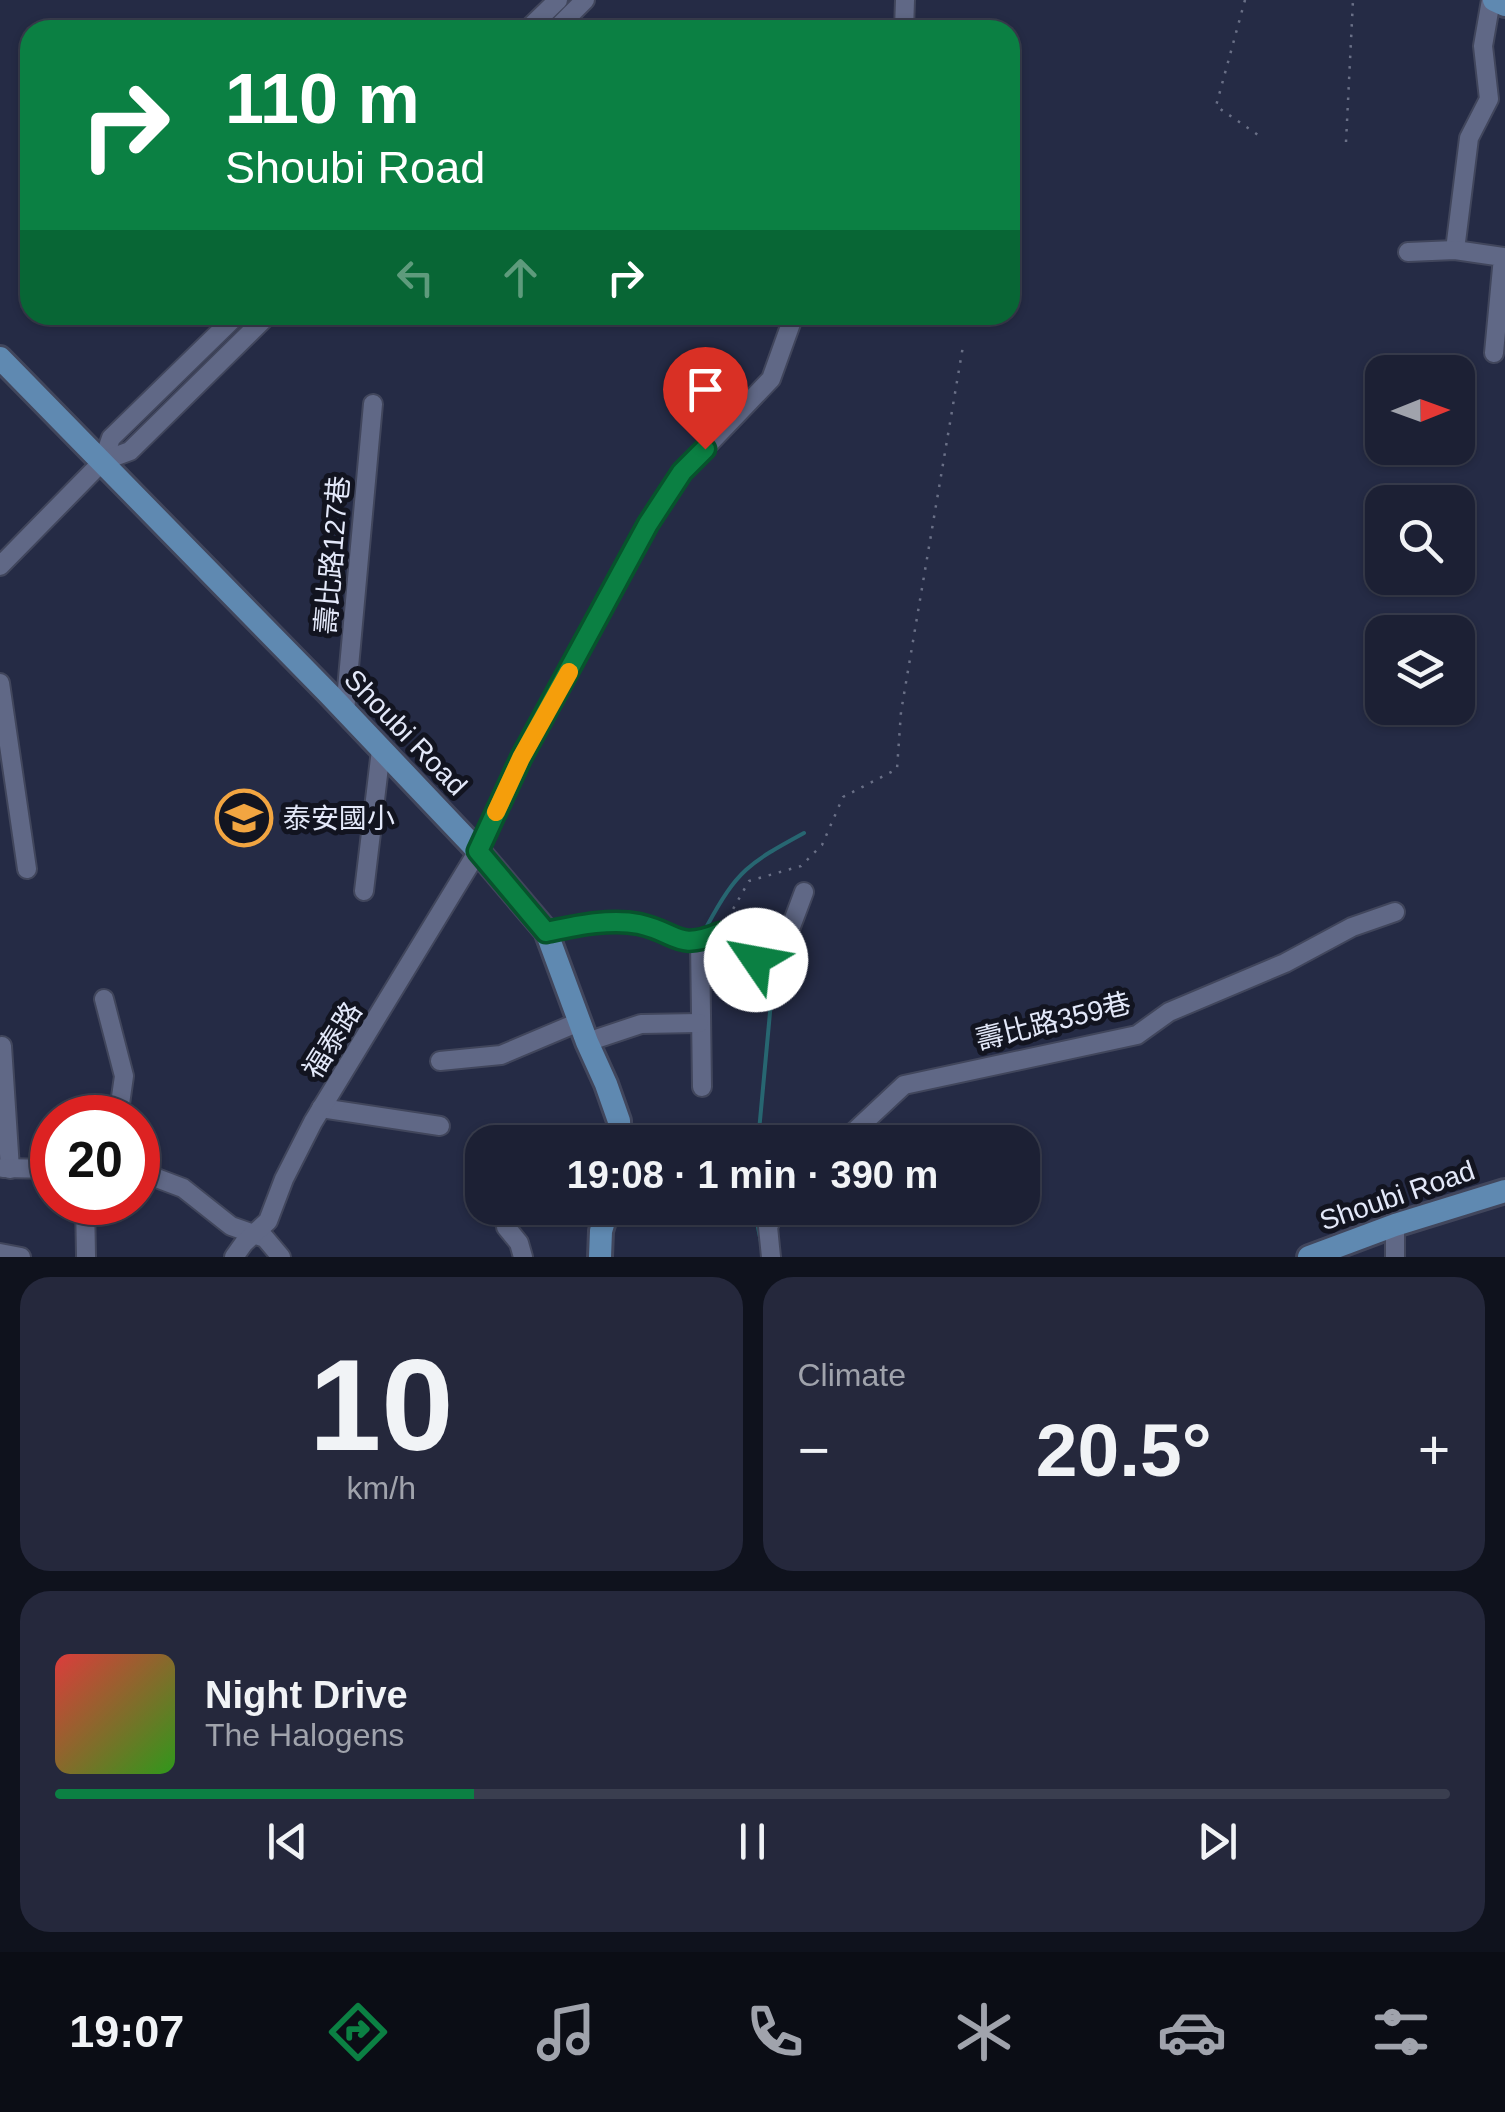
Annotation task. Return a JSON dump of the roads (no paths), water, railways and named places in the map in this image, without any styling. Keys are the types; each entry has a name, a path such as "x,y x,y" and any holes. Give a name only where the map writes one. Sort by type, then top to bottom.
{"main road":[{"path":"1492,0 1505,5"},
{"name":"Shoubi Road","path":"0,358 345,711 478,851 546,932 619,1125"},
{"name":"Shoubi Road","path":"1309,1257 1505,1191"},
{"path":"600,1257 603,1225"}],"street":[{"path":"537,20 558,0"},
{"path":"565,20 586,0"},
{"path":"1455,250 1469,138 1489,99 1483,46 1492,0"},
{"path":"1408,252 1455,250 1504,257 1494,354"},
{"path":"103,461 111,438 227,325"},
{"path":"0,566 103,461 130,451 258,325"},
{"name":"福泰路","path":"234,1257 268,1221 284,1179 322,1108 478,851 521,758 648,524 682,472 771,379 790,325"},
{"name":"壽比路127巷","path":"345,711 373,404"},
{"path":"0,683 27,869"},
{"path":"364,892 382,750"},
{"path":"546,932 590,924 638,924 686,943 720,933 756,960 774,962 780,956 804,892"},
{"name":"壽比路359巷","path":"860,1125 904,1084 1136,1035 1170,1012 1285,963 1352,928 1396,912"},
{"path":"700,941 702,1087"},
{"path":"104,1000 124,1076 121,1095"},
{"path":"440,1061 501,1055 583,1032 641,1024 699,1024"},
{"path":"2,1046 5,1168 30,1169"},
{"path":"322,1108 440,1126"},
{"path":"160,1179 183,1188 230,1226 266,1238 281,1257"},
{"path":"85,1225 86,1256"},
{"path":"769,1225 771,1257"},
{"path":"1395,1257 1396,1225"},
{"path":"506,1226 523,1257"},
{"path":"0,1252 21,1257"}],"waterway":[{"path":"713,931 707,926 736,880 770,852 804,833"},
{"path":"750,964 773,980 760,1125"},
{"path":"758,1225 761,1242"}],"place":[{"name":"泰安國小","path":"244,818"}]}
